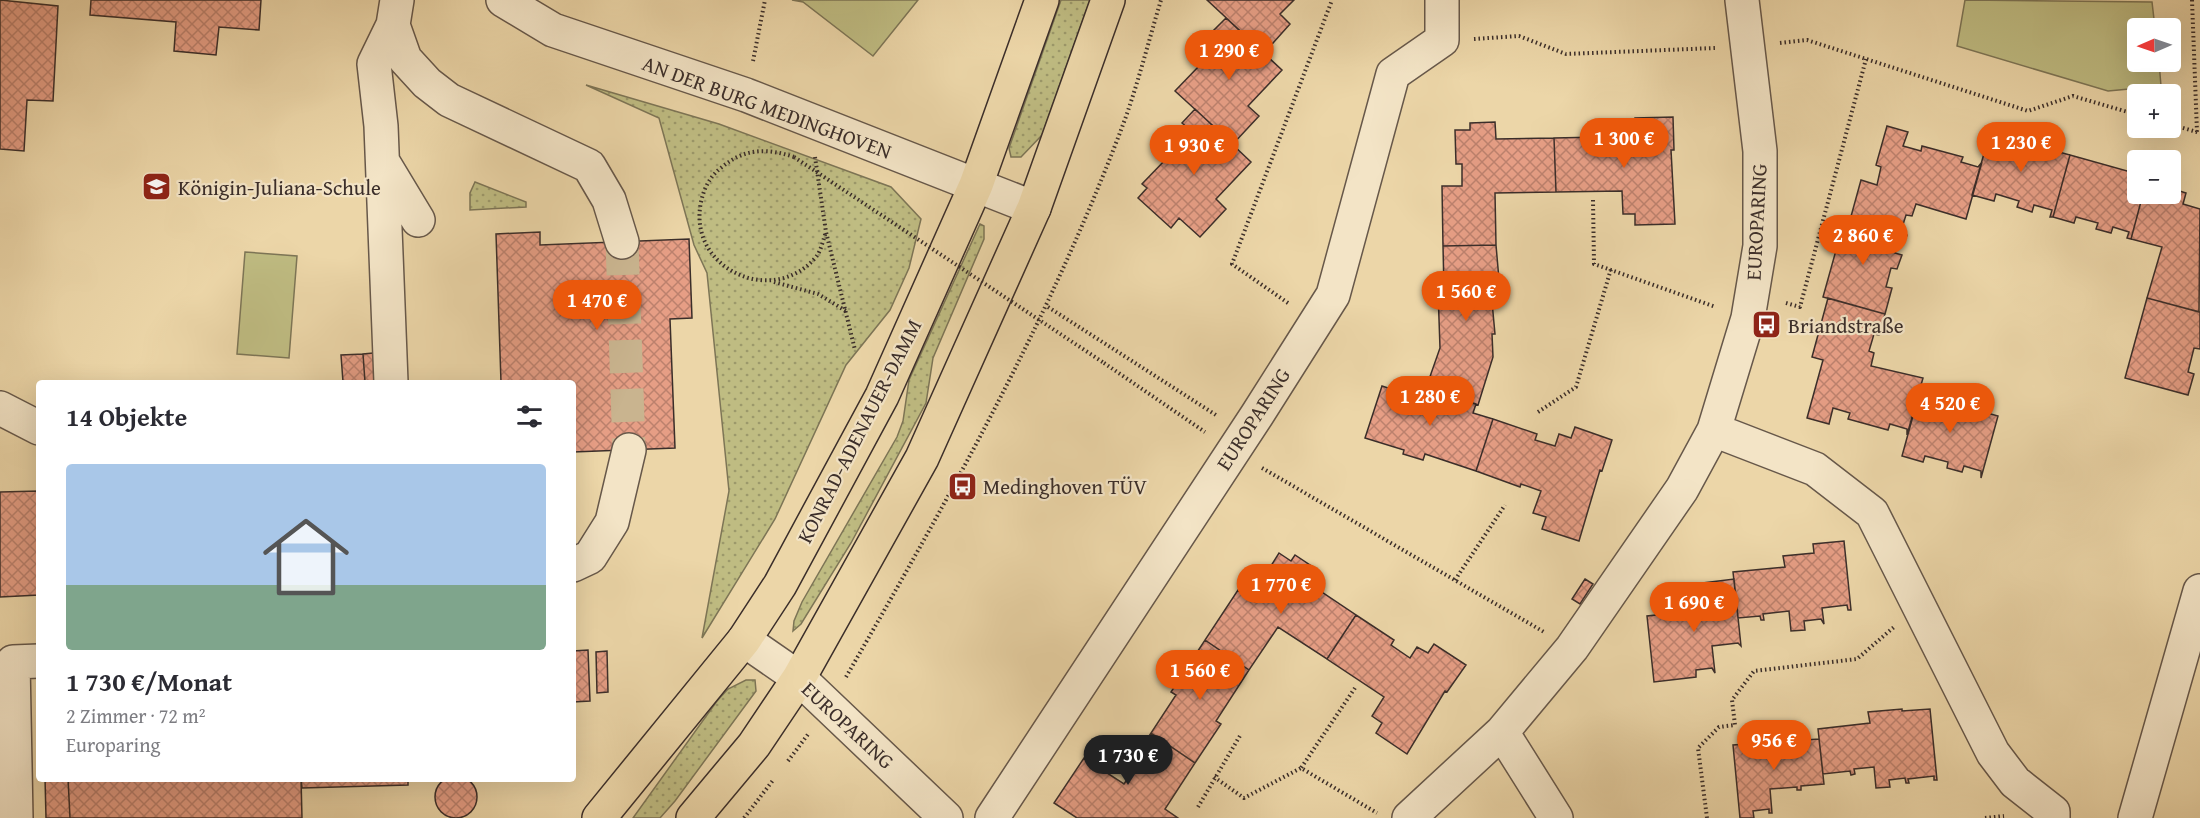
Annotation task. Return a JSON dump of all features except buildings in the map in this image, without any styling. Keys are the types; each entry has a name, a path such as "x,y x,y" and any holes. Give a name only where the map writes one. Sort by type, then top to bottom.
{"main road":[{"name":"KONRAD-ADENAUER-DAMM","path":"599,818 744,640 780,585 882,396 976,185 1042,0"},
{"path":"693,818 754,745 799,678 922,458 1034,208 1108,0"}],"street":[{"name":"AN DER BURG MEDINGHOVEN","path":"503,0 553,30 746,95 1034,208"},
{"path":"1442,0 1442,40"},
{"name":"EUROPARING","path":"1409,818 1502,732 1572,648 1682,489 1714,430 1748,318 1760,246 1760,151 1742,0"},
{"path":"391,380 382,161 374,64 395,13"},
{"path":"395,13 405,59 427,83 448,100 589,166 609,200 622,242"},
{"name":"EUROPARING","path":"992,818 1333,295 1393,74 1442,40"},
{"path":"382,161 418,220"},
{"path":"0,408 36,426"},
{"path":"1714,430 1815,469 1872,513 1993,753 2014,782 2060,816"},
{"path":"576,564 590,557 612,522 629,450"},
{"path":"2134,818 2200,591"},
{"name":"EUROPARING","path":"744,640 799,678 946,818"},
{"path":"16,818 13,662 36,661"},
{"path":"1502,732 1556,818"}],"path":[{"path":"746,95 765,0"},
{"path":"829,707 958,478 1048,307 1122,129 1161,0"},
{"path":"1316,322 1232,264 1332,0"},
{"path":"2181,127 2198,132 2192,0"},
{"path":"1442,40 1519,36 1566,54 1748,47 1807,40 2028,111 2073,96 2127,112"},
{"path":"1782,302 1800,308 1866,59"},
{"path":"809,121 826,232 855,350"},
{"path":"846,311 818,294 746,277 718,262 710,254 701,234 699,211 704,190 716,172 733,158 754,150 776,151 794,157 1104,363 1238,443 1455,580 1549,635"},
{"path":"1593,200 1594,264 1748,318"},
{"path":"773,282 794,276 817,256 826,232"},
{"path":"1538,412 1576,387 1611,270"},
{"path":"1048,307 1238,443"},
{"path":"1455,580 1505,505"},
{"path":"1707,818 1698,748 1719,727 1735,725 1732,700 1754,671 1857,659 1919,605"},
{"path":"1214,777 1244,798 1301,768 1355,688"},
{"path":"1198,807 1241,734"},
{"path":"1301,768 1386,818"}],"shaded area":[{"path":"792,0 918,0 873,56 803,2"},
{"path":"1061,0 1090,0 1042,135 1021,157 1011,157 1009,148"},
{"path":"1965,0 2152,2 2154,18 2127,18 2127,72 2160,72 2161,84 2127,84 2127,89 2108,91 1957,46"},
{"path":"586,85 719,124 891,187 921,219 909,268 890,310 846,365 775,519 702,638 729,491 707,273 694,245 659,118"},
{"path":"475,182 526,202 526,207 470,210 470,193"},
{"path":"980,224 984,226 984,239 933,358 926,403 851,543 801,624 793,631 794,621 802,602 897,437 903,421 909,380"},
{"path":"245,252 297,256 289,358 237,354"},
{"path":"746,680 755,680 756,691 675,801 660,818 633,818 717,701 728,689"}],"tunnel":[{"path":"622,242 629,450"}],"place":[{"name":"Königin-Juliana-Schule","path":"157,187"},
{"name":"Briandstraße","path":"1767,325"},
{"name":"Medinghoven TÜV","path":"962,486"}]}
